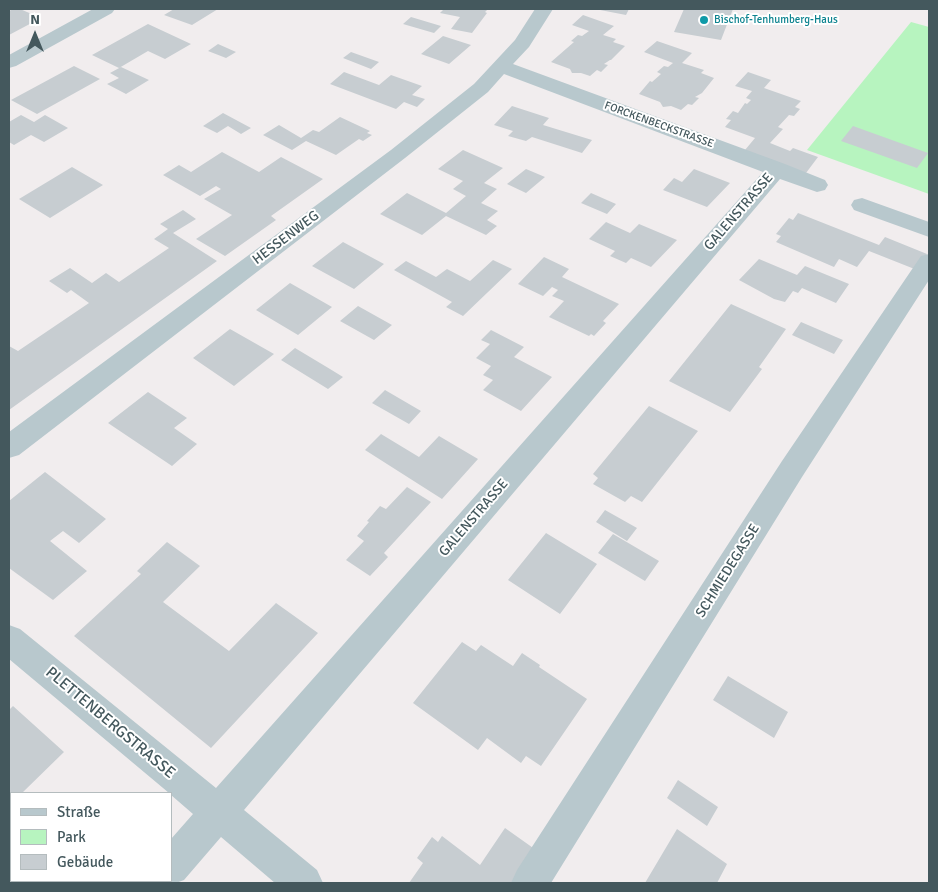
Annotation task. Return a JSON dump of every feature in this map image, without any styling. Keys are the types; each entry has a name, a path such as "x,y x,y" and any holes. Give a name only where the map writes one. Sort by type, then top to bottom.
{"street":[{"path":"9,62 106,9"},
{"name":"HESSENWEG","path":"9,447 398,154 481,88 522,43 544,9"},
{"name":"FORCKENBECKSTRASSE","path":"502,67 816,185"},
{"name":"GALENSTRASSE","path":"172,866 777,169"},
{"path":"862,205 929,230"},
{"name":"SCHMIEDEGASSE","path":"530,883 792,469 929,262"},
{"name":"PLETTENBERGSTRASSE","path":"9,639 304,883"}],"green space":[{"path":"911,22 929,27 929,194 807,150"}],"building":[{"path":"20,9 41,18 9,35 9,11"},
{"path":"174,9 218,9 192,25 164,15"},
{"path":"444,9 488,9 472,33 451,29 460,17 440,13"},
{"path":"595,9 629,9 626,15"},
{"name":"Bischof-Tenhumberg-Haus","path":"684,9 733,9 721,40 674,32"},
{"path":"583,15 614,26 603,35 616,39 613,42 625,46 611,60 604,64 608,65 601,72 597,70 590,76 572,73 570,69 551,62 574,42 571,41 578,35 582,36 589,31 572,25"},
{"path":"411,17 441,26 434,33 403,24"},
{"path":"148,24 191,44 165,59 148,51 119,68 92,55"},
{"path":"443,36 471,45 449,64 421,54"},
{"path":"657,41 692,53 682,63 704,70 701,73 714,78 702,93 695,97 699,98 692,105 688,104 681,110 671,106 663,107 660,102 639,94 650,81 652,82 661,74 657,72 664,66 668,67 673,63 644,52"},
{"path":"218,44 236,52 226,58 208,51"},
{"path":"351,52 379,62 371,69 343,58"},
{"path":"74,66 100,79 37,114 11,100"},
{"path":"121,67 149,80 126,94 107,84 119,78 110,73"},
{"path":"344,72 379,85 391,75 422,86 412,95 425,99 417,107 404,102 396,109 330,84"},
{"path":"748,72 771,80 764,88 801,101 795,107 800,109 794,116 789,115 778,127 783,129 770,143 790,151 793,148 818,157 806,173 745,150 755,138 725,127 731,120 726,119 733,111 738,113 745,103 747,104 751,100 746,98 752,91 735,86"},
{"path":"512,106 549,118 543,125 592,140 582,153 532,137 526,141 508,136 513,131 494,125"},
{"path":"223,113 251,128 241,134 228,126 217,133 203,126"},
{"path":"21,115 34,122 45,115 68,128 44,142 31,135 14,145 9,142 9,122"},
{"path":"340,117 370,131 367,133 372,135 363,141 359,139 336,155 306,141 292,150 263,135 279,125 301,138 313,130 319,132"},
{"path":"853,126 928,153 917,168 841,141"},
{"path":"463,150 503,168 484,183 497,189 481,203 498,211 487,220 497,226 486,235 446,216 422,235 380,214 407,193 446,213 466,196 453,189 463,181 438,169"},
{"path":"222,152 259,172 281,157 323,179 271,216 276,220 225,256 196,239 232,215 204,199 221,189 216,186 200,196 163,175 179,165 191,172"},
{"path":"72,167 103,185 50,218 19,199"},
{"path":"526,169 545,177 526,193 507,184"},
{"path":"694,169 730,183 707,207 663,190 674,178 682,182"},
{"path":"591,193 616,204 607,214 581,203"},
{"path":"183,210 196,219 173,233 217,261 9,410 9,346 18,351 89,303 71,290 67,293 49,281 70,268 92,283 106,273 119,282 169,248 154,239 168,229 160,224"},
{"path":"798,213 879,245 885,237 927,254 917,270 869,251 857,267 839,259 834,267 776,242 781,236 776,234 789,218 793,220"},
{"path":"606,222 630,233 639,224 677,240 651,267 631,258 626,263 610,256 615,251 589,239"},
{"path":"343,242 384,264 354,289 312,266"},
{"path":"544,257 569,269 562,277 619,304 603,321 606,323 594,336 591,334 589,336 549,317 564,301 552,296 558,290 552,287 543,296 518,284"},
{"path":"759,259 797,275 805,266 849,284 836,303 802,288 798,293 793,291 785,302 774,299 739,280"},
{"path":"493,260 512,269 463,316 446,307 452,302 394,270 406,261 436,277 447,269 470,281"},
{"path":"290,283 332,307 298,335 256,310"},
{"path":"731,304 786,329 759,367 762,369 730,412 669,381"},
{"path":"358,306 392,325 374,340 340,321"},
{"path":"801,322 843,340 834,354 792,335"},
{"path":"230,329 274,354 234,386 193,358"},
{"path":"491,330 524,347 514,357 552,377 521,411 483,390 493,380 483,375 491,366 476,358 490,344 481,340"},
{"path":"295,348 343,377 328,389 281,360"},
{"path":"385,390 421,411 409,424 372,403"},
{"path":"148,392 187,418 174,428 197,444 172,466 108,423"},
{"path":"649,406 698,431 642,502 631,496 625,502 593,484 598,478 593,474"},
{"path":"381,434 419,457 439,436 478,459 442,499 365,450"},
{"path":"45,472 106,519 79,543 63,531 50,541 87,571 53,600 9,568 9,501"},
{"path":"407,487 431,502 384,553 388,557 370,576 346,560 364,541 357,536 369,522 367,521 380,506 386,509"},
{"path":"605,510 637,528 627,541 596,522"},
{"path":"546,533 597,564 560,614 508,580"},
{"path":"613,534 659,561 645,581 598,553"},
{"path":"167,542 200,566 163,602 229,651 276,603 318,633 211,748 74,636 141,574 137,571"},
{"path":"462,642 476,651 481,645 513,666 522,653 540,665 539,667 587,699 541,766 526,756 521,763 487,738 478,750 413,703"},
{"path":"728,676 788,712 774,738 713,700"},
{"path":"13,706 64,752 23,792 10,792 9,806 9,710"},
{"path":"678,780 718,807 707,826 667,798"},
{"path":"505,828 536,850 514,883 409,883 423,863 417,858 432,837 438,842 442,836 480,865"},
{"path":"677,829 727,864 717,883 645,883"},
{"path":"10,858 10,882 43,883 9,883"}],"place":[{"name":"Bischof-Tenhumberg-Haus","path":"704,20"}]}
